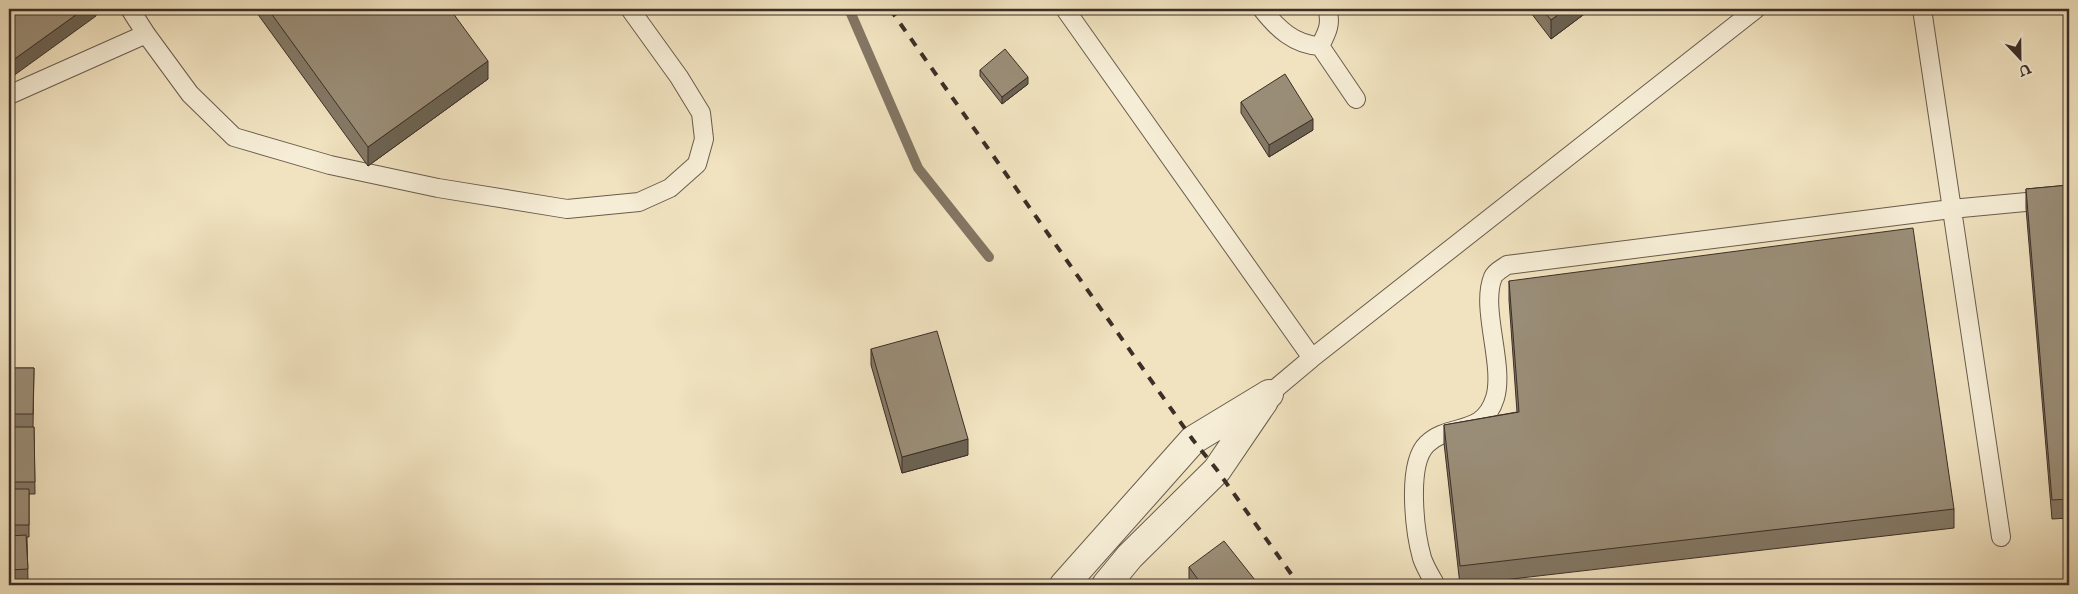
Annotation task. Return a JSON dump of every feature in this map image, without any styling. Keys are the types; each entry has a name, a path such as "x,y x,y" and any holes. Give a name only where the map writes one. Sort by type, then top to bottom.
{"street":[{"path":"1064,585 1193,440 1269,394"},
{"path":"1106,585 1130,556 1217,470 1269,394"}],"lane":[{"path":"130,9 190,94 234,137 330,165 438,188 567,210 639,202 670,188 698,164 704,138 701,113 679,78 630,9"},
{"path":"1065,9 1312,358"},
{"path":"1262,9 1276,27 1288,36 1310,46 1320,46"},
{"path":"1320,46 1329,29 1330,17 1327,9"},
{"path":"1269,394 1312,358 1756,9"},
{"path":"1922,9 2001,537"},
{"path":"9,95 146,34"},
{"path":"1320,46 1356,99"},
{"path":"1434,582 1422,559 1416,520 1414,482 1418,458 1426,445 1438,436 1471,426 1490,414 1496,396 1497,379 1490,292 1494,277 1498,271 1508,266 1951,209 2069,198"}],"building":[{"path":"9,9 84,9 9,63"},
{"path":"268,9 450,9 488,61 368,147"},
{"path":"1542,9 1566,9 1551,20"},
{"path":"1005,49 1028,77 1002,97 980,70"},
{"path":"1285,74 1313,119 1269,145 1241,102"},
{"path":"2069,185 2069,499 2052,500 2026,189"},
{"path":"1913,228 1954,509 1460,566 1444,425 1519,412 1509,281"},
{"path":"937,331 968,439 902,457 871,349"},
{"path":"9,368 34,368 33,414 9,414"},
{"path":"9,427 34,427 35,482 9,482"},
{"path":"9,489 29,489 29,525 9,525"},
{"path":"26,535 28,569 9,570 9,536"},
{"path":"1224,541 1259,585 1202,585 1189,567"}],"waterway":[{"path":"849,9 918,168 989,257"}],"railway":[{"path":"890,9 1193,440 1217,470 1299,585"}]}
